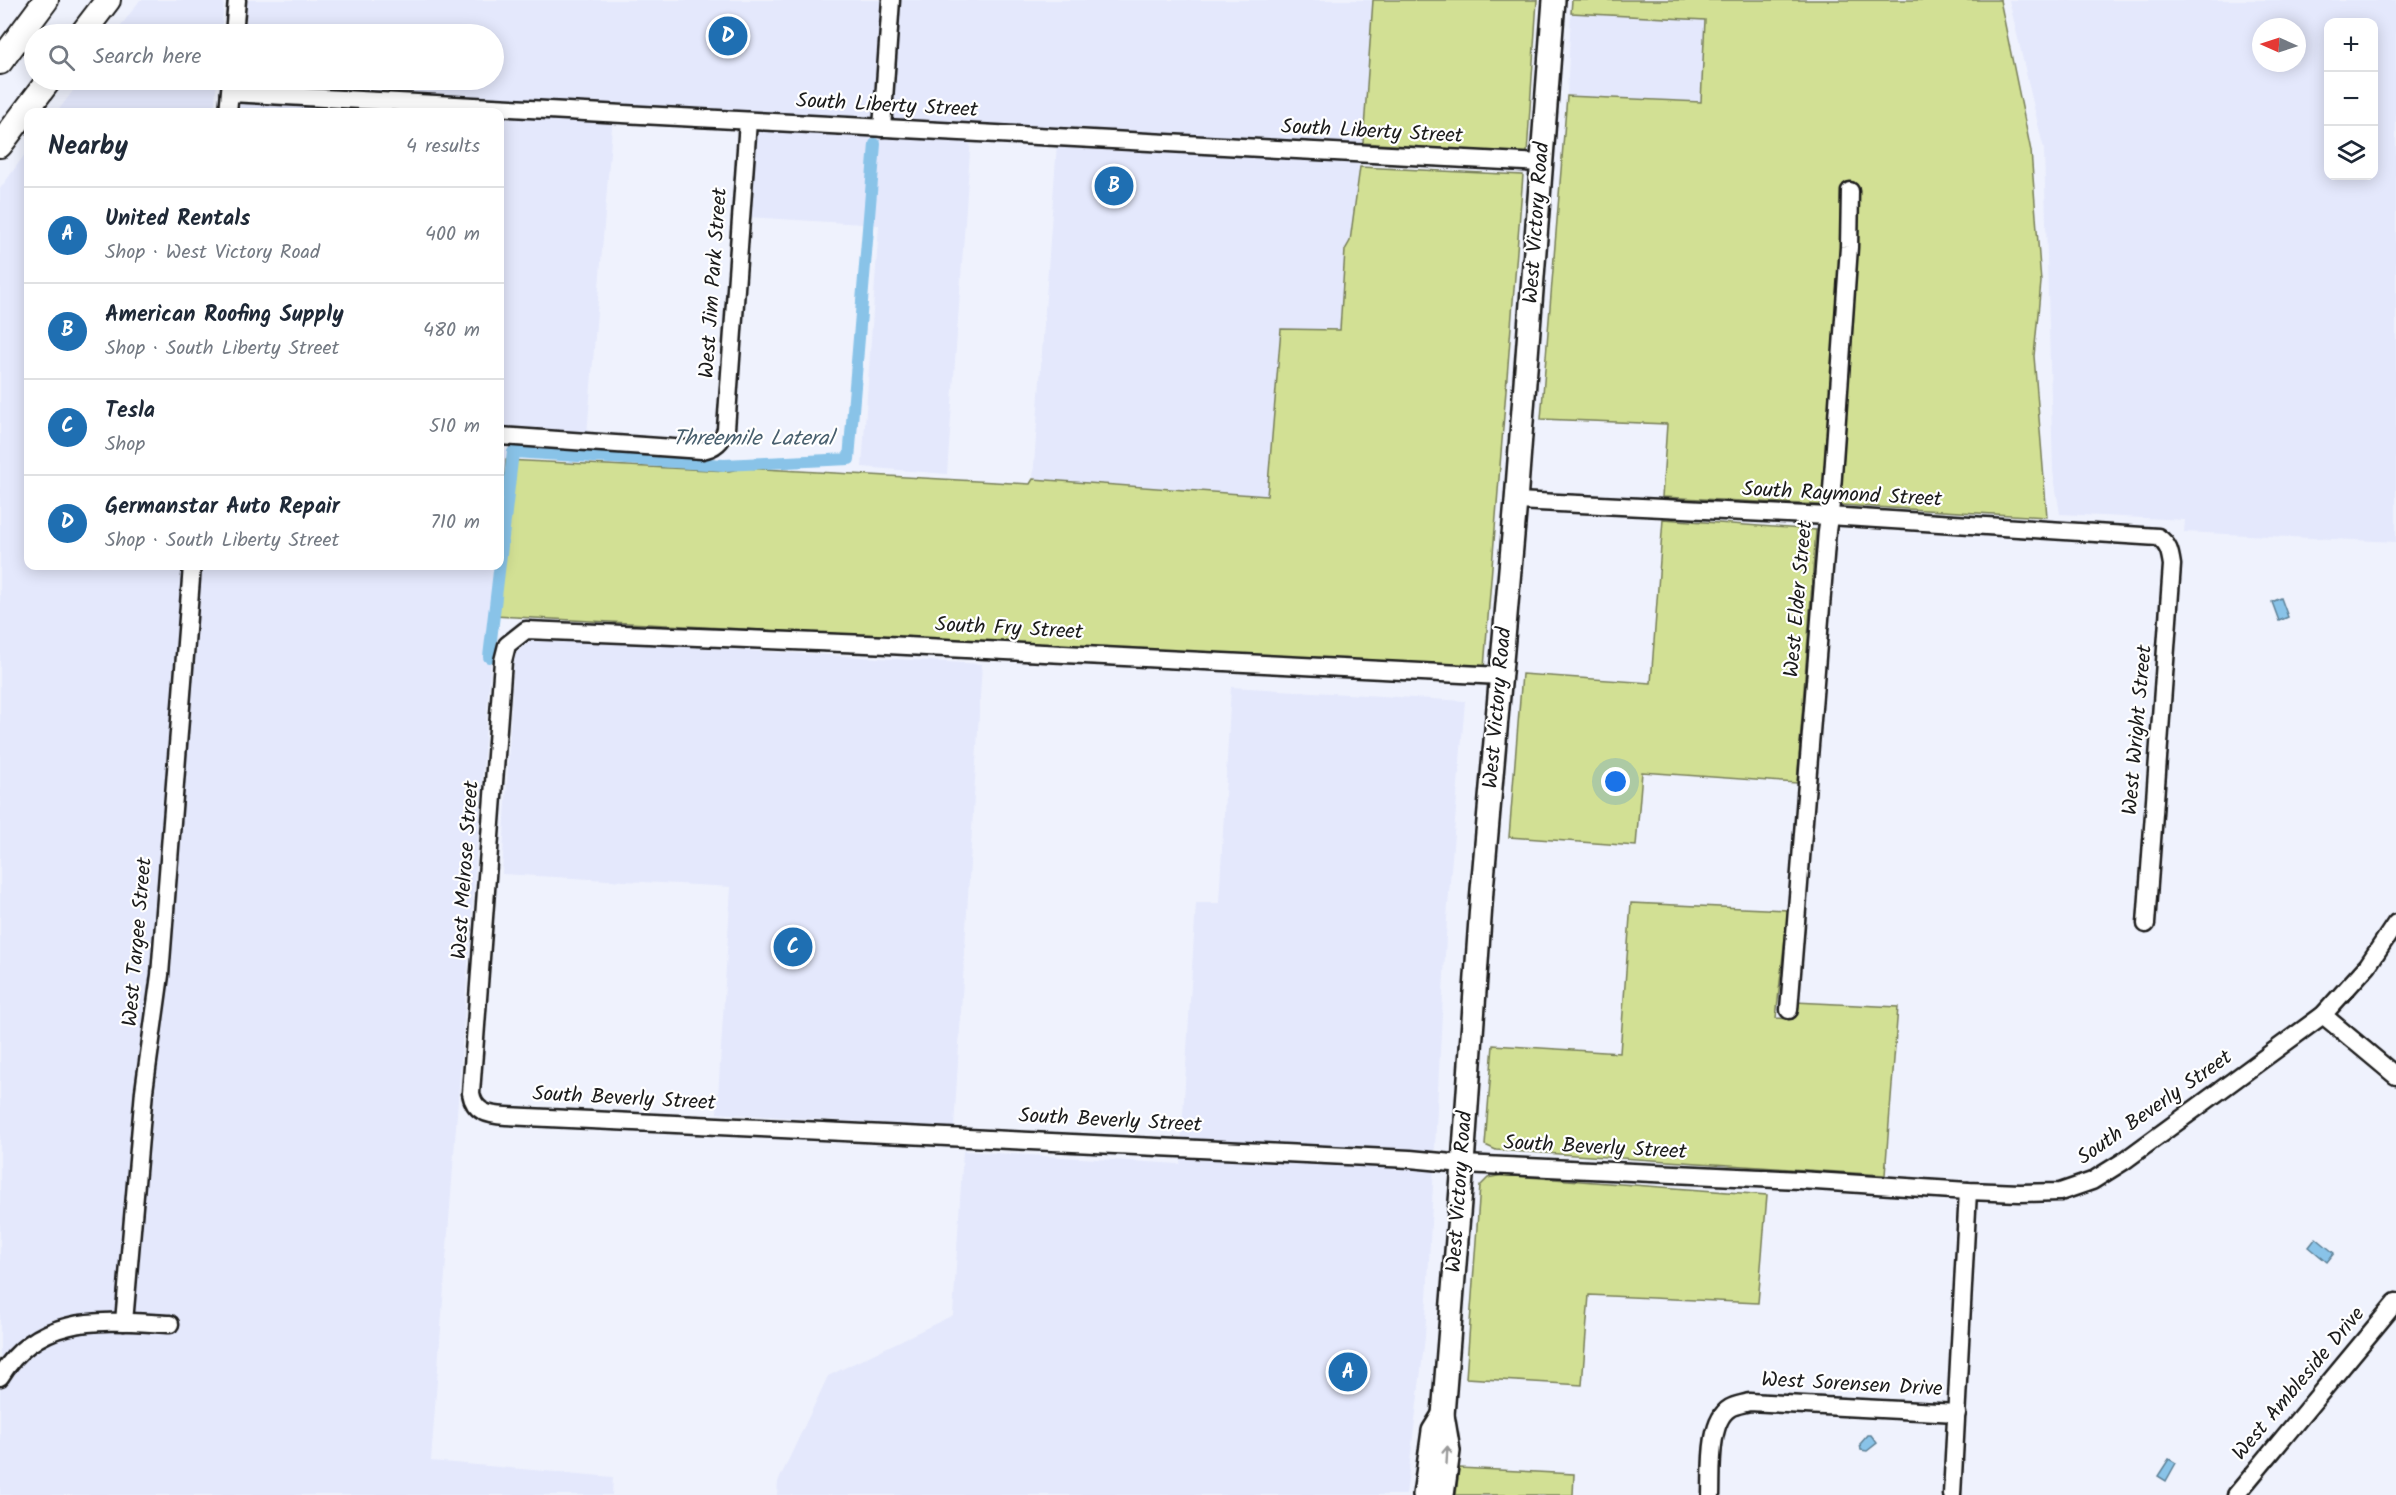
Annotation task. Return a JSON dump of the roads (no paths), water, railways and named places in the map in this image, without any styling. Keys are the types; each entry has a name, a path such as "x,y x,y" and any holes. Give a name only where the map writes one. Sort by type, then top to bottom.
{"highway":[{"path":"28,24 46,0"},
{"path":"90,24 108,0"},
{"path":"0,62 24,30"},
{"path":"28,108 41,90"},
{"path":"0,145 24,113"}],"main road":[{"name":"West Victory Road","path":"1443,1495 1449,1451 1443,1415 1482,890 1516,501 1554,0"},
{"name":"West Victory Road","path":"1424,1495 1433,1431 1443,1415"},
{"name":"West Victory Road","path":"1428,1472 1436,1478 1435,1495"}],"street":[{"path":"235,24 237,0"},
{"path":"882,128 891,0"},
{"path":"228,108 230,90"},
{"name":"South Liberty Street","path":"289,90 748,121 1541,163"},
{"name":"West Jim Park Street","path":"504,436 702,450 717,445 723,439 726,429 748,121"},
{"name":"West Elder Street","path":"1789,1010 1829,516 1849,247 1850,191"},
{"name":"South Raymond Street","path":"1516,501 2152,535 2164,542"},
{"name":"West Wright Street","path":"2146,924 2172,565 2170,551 2164,542"},
{"name":"West Targee Street","path":"124,1322 144,1091 160,975 192,570"},
{"name":"South Fry Street","path":"516,636 526,630 536,629 1501,676"},
{"name":"West Melrose Street","path":"477,1109 471,1093 503,662 507,645 516,636"},
{"name":"South Beverly Street","path":"477,1109 492,1115 506,1116 1351,1156 1968,1191 2060,1191 2092,1181 2323,1016 2368,965 2396,923"},
{"path":"2323,1016 2396,1076"},
{"path":"1952,1495 1968,1191"},
{"name":"West Ambleside Drive","path":"2236,1495 2396,1302"},
{"path":"0,1377 26,1344 40,1336 98,1320 170,1324"},
{"name":"West Sorensen Drive","path":"1711,1495 1714,1432 1719,1419 1730,1408 1749,1402 1957,1413"}],"water":[{"path":"2281,598 2288,617 2279,621 2272,602"},
{"path":"2316,1238 2334,1253 2327,1262 2309,1247"},
{"path":"1868,1435 1871,1435 1877,1443 1867,1451 1861,1450 1860,1444"},
{"path":"2169,1459 2176,1463 2166,1481 2158,1476"}],"waterway":[{"name":"Threemile Lateral","path":"504,529 513,452 724,465 849,459 875,144"},
{"name":"Threemile Lateral","path":"489,657 499,570"}],"place":[{"name":"Germanstar Auto Repair","path":"728,36"},
{"name":"American Roofing Supply","path":"1114,186"},
{"name":"Tesla","path":"793,947"},
{"name":"United Rentals","path":"1348,1372"}]}
